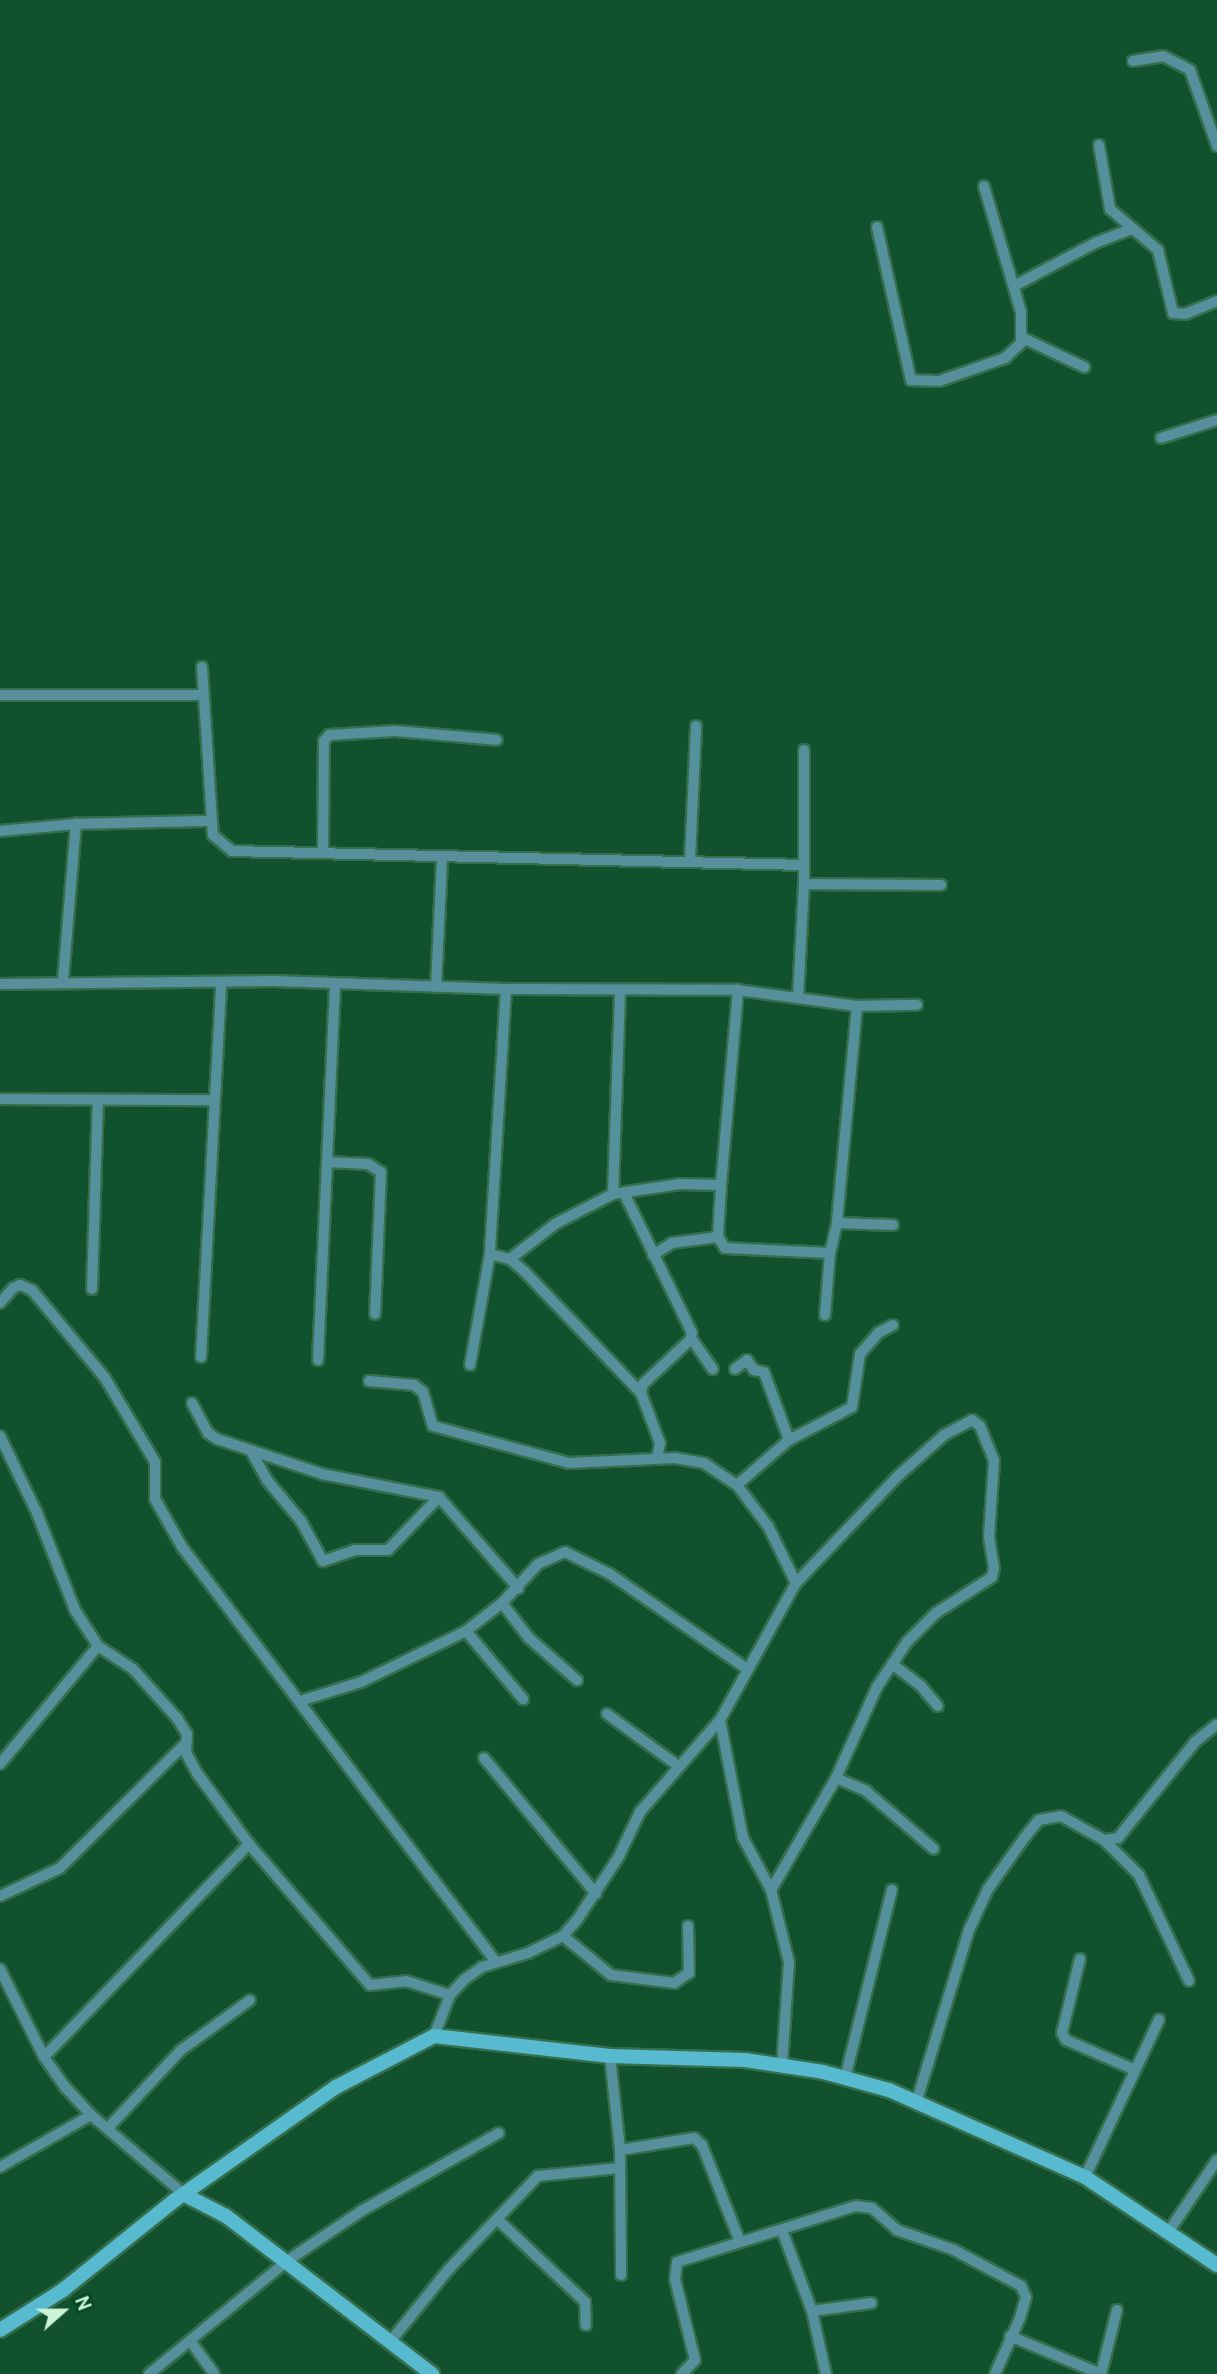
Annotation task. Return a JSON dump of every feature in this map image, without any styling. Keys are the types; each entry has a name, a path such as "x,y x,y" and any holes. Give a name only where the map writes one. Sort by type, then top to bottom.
{"street":[{"path":"1133,61 1163,56 1190,70 1217,146"},
{"path":"1099,145 1104,157 1106,197 1118,220 1146,235 1158,250 1173,313 1185,314 1217,301"},
{"path":"877,227 911,380 939,381 1005,358 1016,350 1023,338 1014,286 984,186"},
{"path":"1114,234 1118,220"},
{"path":"1014,286 1114,234 1131,229"},
{"path":"1023,338 1084,367"},
{"path":"1161,438 1217,420"},
{"path":"202,667 211,821 217,843 232,851 442,859 690,860 804,865"},
{"path":"0,695 203,695"},
{"path":"690,860 696,726"},
{"path":"323,853 324,741 329,736 396,732 497,740"},
{"path":"798,998 804,884 804,750"},
{"path":"0,831 76,824 211,821"},
{"path":"63,981 76,824"},
{"path":"436,987 442,859"},
{"path":"804,884 941,885"},
{"path":"0,985 63,981 738,990 857,1006 917,1005"},
{"path":"201,1357 214,1100 222,1038 221,983"},
{"path":"318,1360 335,984"},
{"path":"470,1365 490,1254 506,989"},
{"path":"620,990 619,1194 690,1327 691,1338 713,1369"},
{"path":"738,990 718,1237 726,1248 830,1253"},
{"path":"825,1315 830,1253 837,1223 857,1006"},
{"path":"0,1099 214,1100"},
{"path":"92,1289 98,1100"},
{"path":"328,1162 368,1164 381,1172 375,1314"},
{"path":"510,1259 555,1224 619,1194 666,1185 721,1185"},
{"path":"837,1223 893,1225"},
{"path":"653,1255 672,1242 718,1237"},
{"path":"490,1254 510,1259 642,1393 655,1423 657,1459"},
{"path":"0,1303 13,1288 20,1285 32,1290 104,1378 155,1462 155,1499 162,1515 228,1610 300,1701 496,1962"},
{"path":"737,1485 789,1440 852,1407 860,1354 878,1333 893,1325"},
{"path":"642,1393 652,1374 691,1338"},
{"path":"735,1369 747,1360 754,1370 764,1372 789,1440"},
{"path":"369,1381 414,1385 423,1392 433,1426 569,1463 657,1459 704,1463 737,1485 768,1525 796,1583"},
{"path":"192,1403 208,1433 251,1451 322,1474 439,1497 518,1588"},
{"path":"434,2036 450,1995 465,1979 496,1962 528,1954 563,1936 596,1894 640,1812 677,1765 720,1720 796,1583 871,1502 944,1435 972,1420 980,1426 994,1461 989,1537 992,1577 936,1613 892,1664 836,1778 771,1890"},
{"path":"0,1437 75,1610 98,1646 107,1648 152,1687 184,1729 184,1745 197,1773 249,1844 361,1978 382,1986 406,1981 450,1995"},
{"path":"251,1451 267,1480 302,1521 323,1561 355,1550 388,1550 439,1497"},
{"path":"300,1701 361,1682 466,1631 502,1604 538,1564 555,1554 573,1554 610,1574 747,1669"},
{"path":"502,1604 529,1638 577,1680"},
{"path":"466,1631 523,1699"},
{"path":"0,1764 98,1646"},
{"path":"892,1664 921,1686 938,1706"},
{"path":"607,1714 677,1765"},
{"path":"720,1720 743,1838 771,1890 789,1962 782,2066"},
{"path":"1104,1840 1127,1831 1161,1782 1217,1724"},
{"path":"0,1896 60,1868 184,1745"},
{"path":"484,1758 596,1894"},
{"path":"836,1778 866,1791 934,1849"},
{"path":"917,2100 969,1930 988,1889 1039,1820 1061,1816 1104,1840 1139,1875 1189,1982"},
{"path":"44,2057 249,1844"},
{"path":"845,2078 892,1890"},
{"path":"563,1936 611,1975 674,1983 688,1973 688,1926"},
{"path":"1080,1959 1062,2033 1066,2040 1135,2070"},
{"path":"0,1969 44,2057 90,2115 185,2194 226,2216 432,2374"},
{"path":"108,2128 181,2050 250,2000"},
{"path":"1086,2177 1159,2020"},
{"path":"1,2327 63,2290 185,2194 336,2087 434,2036 610,2056 684,2056 782,2066 845,2078 917,2100 1086,2177 1217,2265"},
{"path":"610,2056 620,2150 621,2275"},
{"path":"0,2166 90,2115"},
{"path":"149,2374 287,2261 363,2210 499,2133"},
{"path":"620,2150 694,2138 702,2145 740,2242"},
{"path":"1169,2231 1217,2160"},
{"path":"390,2342 538,2176 620,2168"},
{"path":"682,2374 694,2371 692,2343 675,2279 677,2262 856,2206 872,2208 897,2230 954,2250 1021,2286 1026,2297 995,2374"},
{"path":"497,2219 584,2302 586,2325"},
{"path":"782,2230 812,2311 826,2374"},
{"path":"812,2311 871,2303"},
{"path":"1010,2336 1101,2374 1117,2310"},
{"path":"191,2342 214,2374"}]}
